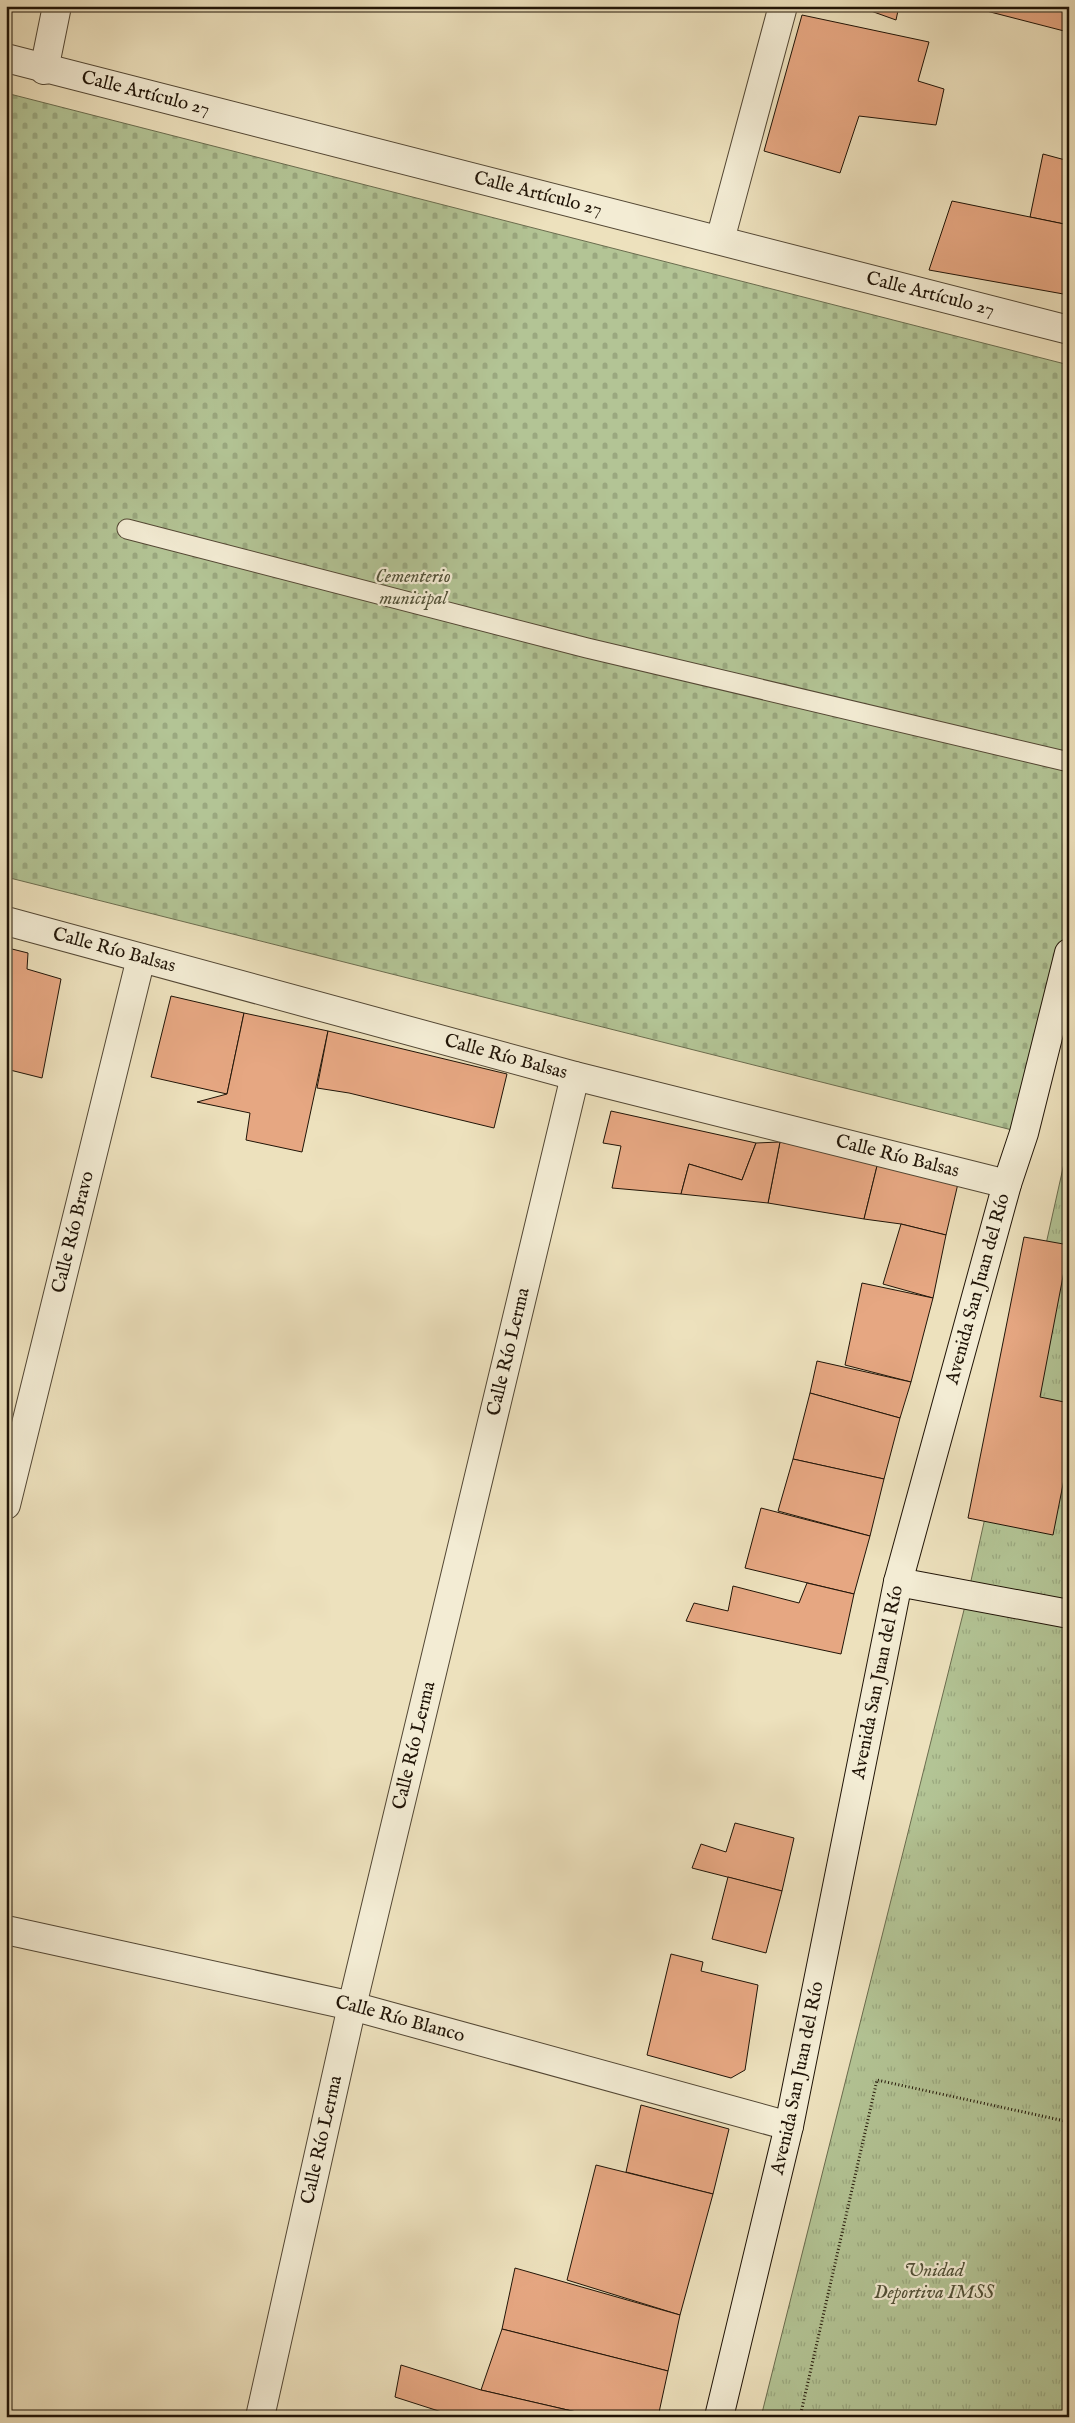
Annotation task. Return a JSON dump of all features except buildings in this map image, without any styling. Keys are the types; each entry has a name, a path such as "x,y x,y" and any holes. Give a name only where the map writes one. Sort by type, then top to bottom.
{"street":[{"path":"44,70 57,6"},
{"path":"720,240 783,6"},
{"name":"Calle Artículo 27","path":"6,58 44,70 1069,330"},
{"name":"Calle Río Balsas","path":"6,921 575,1076 1007,1184"},
{"name":"Avenida San Juan del Río","path":"719,2417 789,2126 898,1582 1007,1184 1024,1133 1069,953"},
{"name":"Calle Río Bravo","path":"6,1505 141,958"},
{"name":"Calle Río Lerma","path":"260,2417 352,2006 575,1076"},
{"path":"898,1582 1069,1614"},
{"name":"Calle Río Blanco","path":"6,1930 352,2006 789,2126"}],"lane":[{"path":"128,529 587,648 1069,762"}],"path":[{"path":"800,2417 877,2080 1069,2122"}],"green space":[{"name":"Cementerio municipal","path":"6,93 1069,365 1069,953 1024,1133 6,877"},
{"name":"Unidad Deportiva IMSS","path":"1069,1141 1069,2417 761,2417 968,1594"}]}
